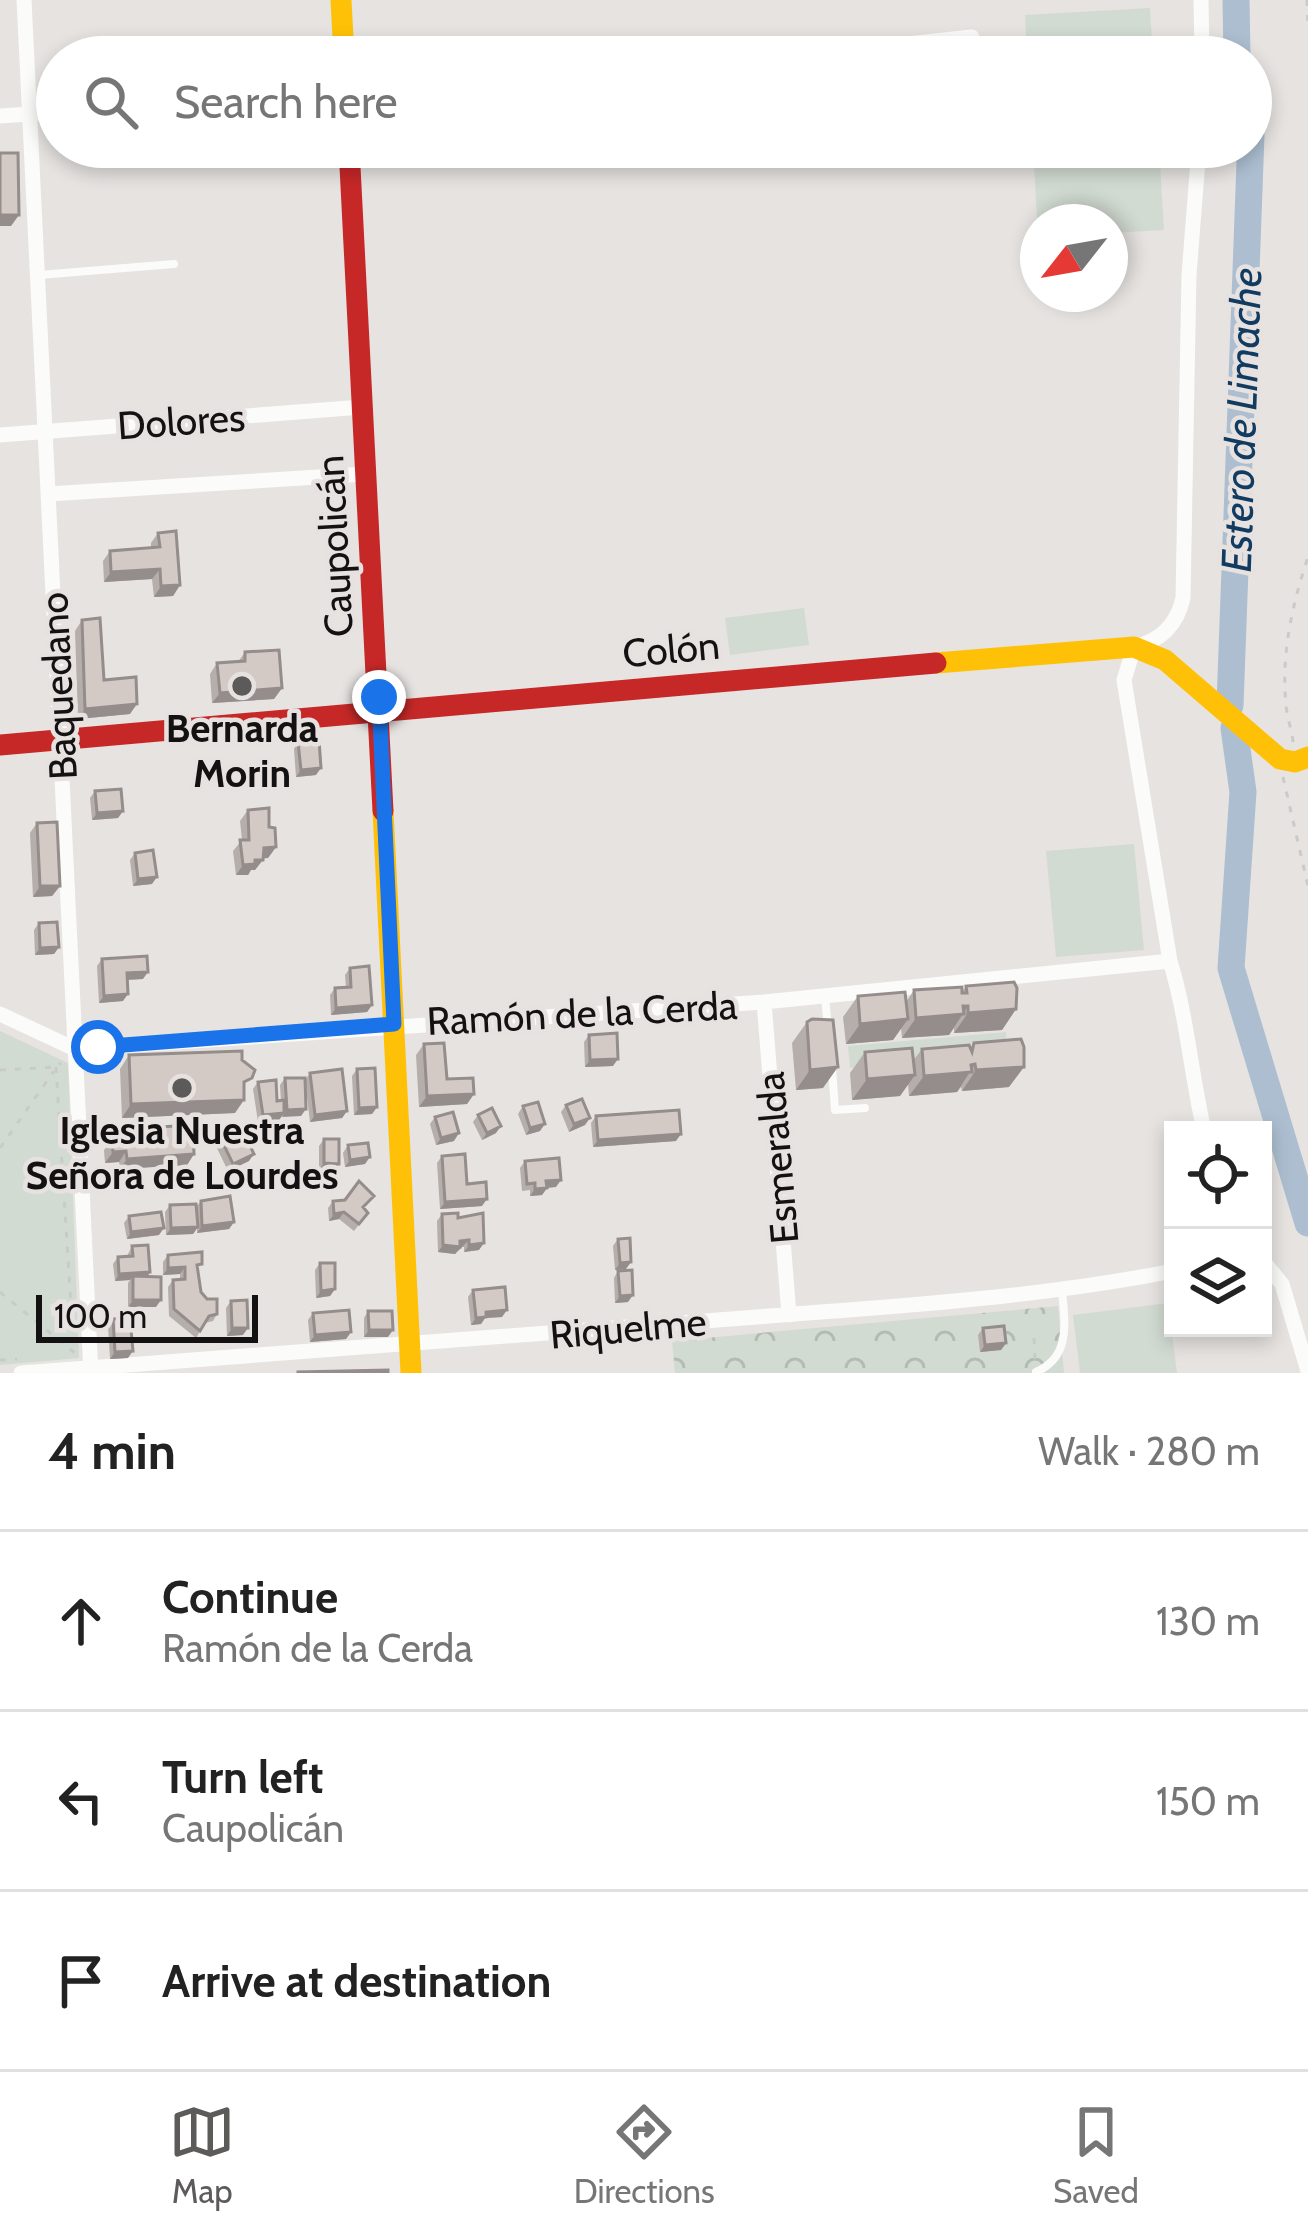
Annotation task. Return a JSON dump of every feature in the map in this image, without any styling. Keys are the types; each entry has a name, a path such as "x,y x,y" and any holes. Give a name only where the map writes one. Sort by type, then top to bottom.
{"street":[{"name":"Baquedano","path":"24,0 88,1371"},
{"path":"341,0 343,36"},
{"path":"1201,0 1202,36"},
{"path":"0,116 36,114"},
{"name":"Caupolicán","path":"350,168 412,1373"},
{"path":"1197,168 1189,275 1183,598 1163,634 1134,647 1124,680 1170,961 1182,1000 1202,1121"},
{"name":"Dolores","path":"0,435 362,407"},
{"path":"48,494 366,474"},
{"path":"1134,647 1165,660 1294,760"},
{"name":"Colón","path":"0,745 1134,647"},
{"name":"Ramón de la Cerda","path":"0,1014 75,1049 764,1002 1170,961"},
{"name":"Esmeralda","path":"764,1002 789,1315"},
{"path":"1272,1271 1282,1283 1308,1371"},
{"name":"Riquelme","path":"20,1366 88,1371 410,1347 1062,1289 1164,1272"}],"lane":[{"path":"39,275 174,264"},
{"path":"825,995 829,1041"},
{"path":"831,1064 835,1110 865,1108"},
{"path":"1036,1372 1050,1366 1067,1336 1062,1289"}],"path":[{"path":"1306,0 1308,25"},
{"path":"1308,557 1287,635 1286,704 1294,760 1287,806 1308,886"},
{"path":"0,1148 56,1067 75,1049"},
{"path":"0,1070 56,1067"},
{"path":"56,1067 73,1329"},
{"path":"0,1292 74,1353 88,1371"},
{"path":"1034,1338 1036,1372"},
{"path":"56,1355 74,1353"},
{"path":"0,1360 20,1366"}],"green space":[{"path":"1150,8 1152,36 1026,36 1025,15"},
{"path":"1034,168 1160,168 1164,230 1128,232 1128,204 1036,204"},
{"path":"804,608 809,645 730,655 725,618"},
{"path":"1134,844 1144,950 1056,957 1046,851"},
{"path":"0,1031 68,1063 79,1358 0,1365"},
{"path":"1006,1032 1007,1056 850,1068 848,1046"},
{"path":"1164,1304 1164,1337 1172,1337 1177,1373 1080,1373 1073,1315"},
{"path":"1058,1306 1064,1373 675,1373 672,1341"}],"building":[{"path":"0,153 18,153 19,215 0,215"},
{"path":"176,531 180,585 161,586 160,569 111,572 110,551 160,547 158,533"},
{"path":"100,618 104,680 136,677 137,704 85,709 82,620"},
{"name":"Bernarda Morin","path":"279,650 282,688 220,693 217,663 245,661 245,652"},
{"path":"319,740 321,768 301,770 298,742"},
{"path":"121,789 123,811 97,813 95,791"},
{"path":"269,808 276,847 264,848 263,860 243,865 240,840 249,840 248,810"},
{"path":"57,822 60,886 40,886 37,823"},
{"path":"153,850 157,877 138,879 135,853"},
{"path":"57,922 59,947 40,948 39,923"},
{"path":"147,956 148,972 127,973 128,994 104,996 102,959"},
{"path":"369,966 372,1005 336,1008 335,988 351,987 350,968"},
{"path":"1014,982 1016,1009 968,1013 968,1006 963,1006 964,1014 916,1018 914,990 962,987 962,993 967,993 966,986"},
{"path":"905,992 908,1019 860,1024 858,996"},
{"path":"833,1020 838,1067 810,1070 807,1022"},
{"path":"617,1033 618,1059 590,1060 589,1035"},
{"path":"1021,1039 1024,1067 976,1070 975,1064 972,1072 924,1076 922,1049 969,1045 972,1052 974,1043"},
{"path":"444,1043 447,1079 473,1078 474,1094 427,1096 424,1044"},
{"path":"912,1048 915,1075 867,1079 865,1052"},
{"name":"Iglesia Nuestra Señora de Lourdes","path":"242,1051 242,1060 255,1070 244,1082 244,1100 131,1104 129,1055"},
{"path":"375,1068 377,1107 359,1108 357,1069"},
{"path":"342,1069 347,1111 315,1115 310,1073"},
{"path":"285,1078 305,1078 306,1109 287,1110"},
{"path":"276,1080 277,1101 284,1100 284,1113 263,1115 258,1082"},
{"path":"582,1099 590,1118 574,1124 566,1105"},
{"path":"538,1102 545,1124 530,1128 523,1106"},
{"path":"492,1108 501,1126 487,1133 478,1115"},
{"path":"679,1110 681,1134 598,1140 596,1116"},
{"path":"453,1112 459,1133 441,1138 435,1117"},
{"path":"193,1125 194,1154 127,1159 126,1151 113,1152 112,1140 124,1139 123,1129"},
{"path":"240,1125 254,1154 233,1164 219,1135"},
{"path":"324,1139 339,1139 339,1164 324,1163"},
{"path":"368,1143 370,1157 350,1160 348,1145"},
{"path":"465,1154 467,1184 486,1182 487,1199 445,1202 442,1156"},
{"path":"559,1158 561,1180 546,1181 547,1188 527,1184 525,1161"},
{"path":"359,1181 374,1196 363,1207 368,1213 359,1224 344,1212 334,1214 333,1201 345,1200"},
{"path":"230,1196 234,1222 202,1226 201,1201"},
{"path":"196,1204 198,1227 171,1228 170,1205"},
{"path":"161,1212 164,1228 131,1232 129,1216"},
{"path":"458,1213 458,1218 483,1213 484,1243 469,1245 469,1240 460,1241 460,1247 443,1245 442,1214"},
{"path":"630,1238 631,1262 620,1263 618,1239"},
{"path":"148,1245 150,1272 119,1274 118,1257 133,1256 132,1246"},
{"path":"202,1252 202,1264 197,1265 201,1292 207,1299 217,1299 217,1314 209,1316 200,1331 174,1309 173,1280 185,1279 185,1267 168,1268 168,1255"},
{"path":"320,1263 335,1263 335,1289 321,1291"},
{"path":"632,1270 633,1295 620,1296 618,1271"},
{"path":"133,1276 161,1277 161,1300 133,1300"},
{"path":"505,1287 507,1310 476,1318 473,1290"},
{"path":"247,1300 248,1328 232,1328 231,1301"},
{"path":"349,1310 351,1332 315,1335 313,1313"},
{"path":"368,1311 392,1311 393,1330 369,1330"},
{"path":"130,1318 133,1351 115,1352 113,1319"},
{"path":"1004,1326 1006,1343 985,1345 983,1328"},
{"path":"298,1372 388,1373 298,1373"}],"waterway":[{"name":"Estero de Limache","path":"1236,0 1237,36"},
{"name":"Estero de Limache","path":"1230,705 1250,168"},
{"name":"Estero de Limache","path":"1234,728 1243,792 1231,968 1308,1223"}],"traffic: slow":[{"path":"341,0 343,36"},
{"path":"936,663 1134,647 1165,660 1280,759 1295,762 1308,757"},
{"path":"383,811 411,1373"}],"traffic: jam":[{"path":"350,168 383,811"},
{"path":"0,745 936,663"}],"place":[{"name":"Bernarda Morin","path":"242,686"},
{"name":"Iglesia Nuestra Señora de Lourdes","path":"182,1088"}],"route":[{"path":"98,1047 394,1024 379,697"}]}
